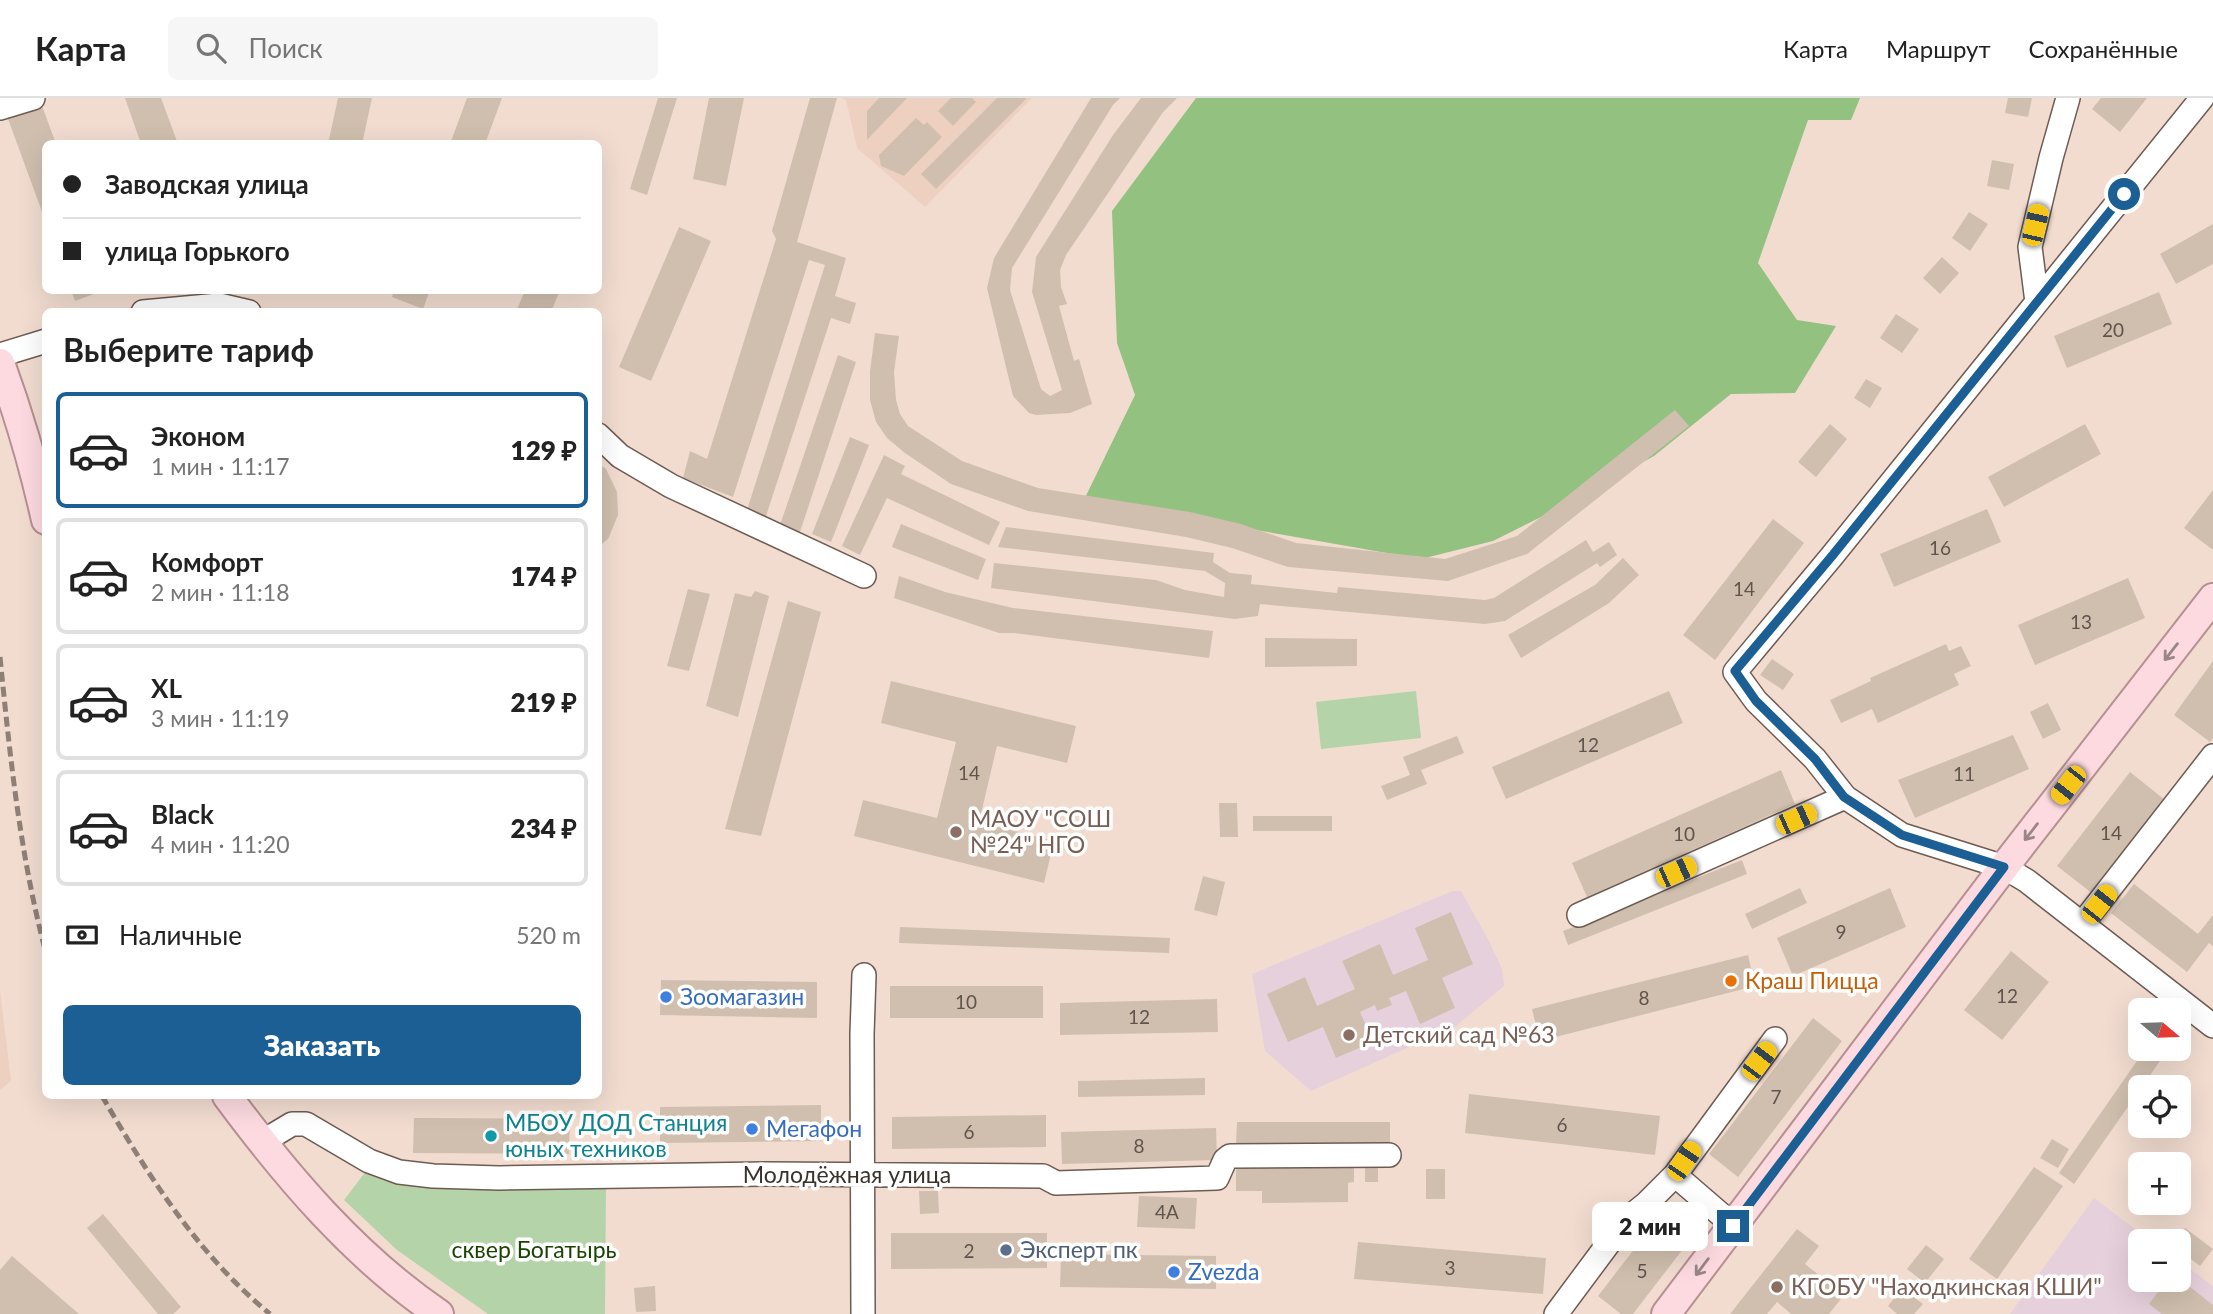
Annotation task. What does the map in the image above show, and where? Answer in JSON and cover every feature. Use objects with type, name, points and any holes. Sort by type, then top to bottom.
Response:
[{"type":"main road","points":[[0,363],[35,469],[42,501]]},
{"type":"main road","points":[[1667,1314],[2004,867],[2213,598]]},
{"type":"main road","points":[[230,1099],[295,1182],[334,1224],[380,1267],[439,1314]]},
{"type":"street","points":[[0,108],[33,98]]},
{"type":"street","points":[[2037,302],[2030,247],[2068,98]]},
{"type":"street","points":[[2202,98],[1832,556],[1735,671],[1756,701],[1815,759],[1844,797],[1902,835],[2004,867],[2027,881],[2211,1021]]},
{"type":"street","points":[[182,308],[219,305],[232,308]]},
{"type":"street","points":[[0,355],[42,342]]},
{"type":"street","points":[[602,439],[620,456],[671,485],[864,576]]},
{"type":"street","points":[[2082,925],[2213,757]]},
{"type":"street","points":[[1579,915],[1844,797]]},
{"type":"street","points":[[863,1314],[864,975]]},
{"type":"street","points":[[1556,1314],[1626,1220],[1675,1175],[1775,1039]]},
{"type":"street","name":"Молодёжная улица","points":[[262,1142],[292,1124],[306,1124],[369,1161],[399,1172],[499,1178],[864,1174],[1043,1176],[1056,1183],[1217,1178],[1222,1173],[1225,1160],[1230,1156],[1389,1155]]},
{"type":"street","points":[[1675,1175],[1733,1226]]},
{"type":"shaded area","points":[[842,98],[1032,98],[925,207],[857,148],[846,100]]},
{"type":"shaded area","points":[[1453,891],[1461,891],[1489,941],[1502,969],[1504,986],[1456,1026],[1311,1091],[1265,1051],[1252,974]]},
{"type":"shaded area","points":[[0,990],[11,1081],[0,1090]]},
{"type":"shaded area","points":[[2094,1198],[2135,1229],[2128,1229],[2128,1292],[2191,1292],[2191,1270],[2213,1286],[2213,1314],[2010,1314]]},
{"type":"green space","points":[[1196,98],[1860,98],[1851,120],[1808,120],[1758,263],[1797,320],[1836,326],[1795,393],[1731,394],[1654,456],[1551,512],[1493,541],[1421,559],[1210,522],[1082,504],[1135,395],[1117,343],[1112,211]]},
{"type":"green space","points":[[1416,691],[1421,738],[1321,749],[1316,702]]},
{"type":"green space","name":"сквер Богатырь","points":[[370,1166],[387,1177],[430,1188],[606,1184],[605,1314],[488,1314],[397,1250],[344,1200]]},
{"type":"building","points":[[125,98],[161,98],[177,140],[140,140]]},
{"type":"building","points":[[338,98],[372,98],[363,140],[329,140]]},
{"type":"building","points":[[467,98],[502,98],[486,140],[451,140]]},
{"type":"building","points":[[658,98],[677,98],[647,195],[630,189]]},
{"type":"building","points":[[709,98],[744,98],[726,186],[693,179]]},
{"type":"building","points":[[810,98],[837,98],[797,242],[846,258],[835,296],[856,303],[850,324],[831,318],[766,516],[747,510],[825,265],[809,260],[733,497],[683,478],[690,451],[707,459],[776,239],[772,231]]},
{"type":"building","points":[[879,98],[907,98],[867,140],[867,111]]},
{"type":"building","points":[[951,98],[972,98],[976,102],[953,126],[938,111]]},
{"type":"building","points":[[997,98],[1027,98],[936,189],[921,174]]},
{"type":"building","points":[[1091,98],[1120,98],[1113,105],[1012,268],[1010,290],[1041,389],[1050,396],[1062,390],[1032,292],[1036,257],[1113,135],[1141,98],[1177,98],[1163,112],[1066,255],[1060,270],[1061,287],[1067,304],[1059,306],[1074,361],[1079,359],[1092,404],[1070,413],[1036,415],[1029,413],[1013,396],[987,288],[994,258]]},
{"type":"building","points":[[2008,98],[2032,98],[2028,117],[2005,113]]},
{"type":"building","points":[[2101,98],[2147,98],[2120,132],[2092,109]]},
{"type":"building","points":[[41,103],[55,140],[42,140],[42,212],[7,116]]},
{"type":"building","points":[[916,118],[924,125],[927,122],[942,137],[904,176],[881,166],[879,155]]},
{"type":"building","points":[[1992,160],[2014,164],[2009,190],[1987,186]]},
{"type":"building","points":[[1969,212],[1988,224],[1970,251],[1952,238]]},
{"type":"building","points":[[2213,224],[2213,264],[2176,284],[2160,254]]},
{"type":"building","points":[[679,227],[711,241],[651,381],[619,367]]},
{"type":"building","points":[[1942,257],[1959,273],[1940,294],[1923,278]]},
{"type":"building","points":[[2159,292],[2172,324],[2067,368],[2054,336]]},
{"type":"building","points":[[72,294],[94,294],[75,301]]},
{"type":"building","points":[[393,294],[429,294],[423,308],[392,297]]},
{"type":"building","points":[[523,294],[558,294],[553,308],[518,308]]},
{"type":"building","points":[[1896,314],[1919,329],[1902,353],[1880,338]]},
{"type":"building","points":[[875,333],[899,336],[894,372],[896,400],[900,414],[908,426],[962,461],[1038,488],[1190,512],[1241,524],[1296,543],[1445,559],[1517,536],[1675,410],[1689,426],[1527,554],[1448,581],[1288,567],[1232,548],[1186,537],[1028,511],[951,484],[905,453],[887,438],[876,422],[870,400],[870,371]]},
{"type":"building","points":[[838,355],[856,362],[799,535],[779,528]]},
{"type":"building","points":[[1866,379],[1882,388],[1870,408],[1854,398]]},
{"type":"building","points":[[1830,424],[1847,439],[1816,477],[1798,462]]},
{"type":"building","points":[[2085,424],[2101,454],[2004,507],[1988,477]]},
{"type":"building","points":[[850,437],[869,445],[831,542],[812,534]]},
{"type":"building","points":[[884,455],[905,466],[901,474],[1000,522],[989,545],[887,498],[860,555],[842,546]]},
{"type":"building","points":[[602,466],[617,492],[618,515],[608,539],[602,544]]},
{"type":"building","points":[[2213,490],[2213,550],[2184,528]]},
{"type":"building","points":[[1987,509],[2001,542],[1894,587],[1880,554]]},
{"type":"building","points":[[1773,519],[1804,543],[1715,660],[1683,635]]},
{"type":"building","points":[[901,524],[986,559],[978,580],[892,547]]},
{"type":"building","points":[[1006,527],[1214,553],[1213,562],[1230,573],[1252,575],[1251,584],[1337,593],[1338,587],[1485,600],[1494,598],[1586,540],[1593,552],[1609,542],[1617,555],[1600,567],[1597,563],[1505,621],[1485,624],[1260,604],[1258,616],[1235,619],[991,588],[994,563],[1156,580],[1185,590],[1224,597],[1225,583],[1205,571],[998,547]]},
{"type":"building","points":[[1623,558],[1639,575],[1609,603],[1521,658],[1508,635],[1595,585]]},
{"type":"building","points":[[899,576],[945,592],[1013,608],[1213,631],[1209,658],[999,633],[894,598]]},
{"type":"building","points":[[2128,578],[2145,618],[2035,665],[2018,625]]},
{"type":"building","points":[[688,589],[710,594],[689,671],[667,666]]},
{"type":"building","points":[[755,591],[769,596],[738,717],[706,706],[735,593],[751,597]]},
{"type":"building","points":[[788,601],[821,612],[761,836],[725,829]]},
{"type":"building","points":[[1265,638],[1357,639],[1357,666],[1265,667]]},
{"type":"building","points":[[1946,644],[1949,651],[1961,646],[1971,666],[1954,674],[1959,685],[1878,723],[1872,709],[1841,723],[1830,700],[1871,681],[1870,678]]},
{"type":"building","points":[[1772,659],[1794,674],[1783,690],[1760,675]]},
{"type":"building","points":[[2213,661],[2213,738],[2210,742],[2174,715]]},
{"type":"building","points":[[891,681],[1076,726],[1067,763],[997,746],[979,822],[1054,841],[1044,883],[854,836],[863,800],[937,818],[956,742],[881,723]]},
{"type":"building","points":[[1669,691],[1683,723],[1506,799],[1492,767]]},
{"type":"building","points":[[2048,703],[2061,730],[2043,739],[2030,712]]},
{"type":"building","points":[[2013,735],[2029,769],[1915,818],[1898,780]]},
{"type":"building","points":[[1457,736],[1464,753],[1421,770],[1427,784],[1387,800],[1381,786],[1410,775],[1403,757]]},
{"type":"building","points":[[1781,770],[1795,804],[1587,897],[1572,863]]},
{"type":"building","points":[[2130,772],[2165,800],[2093,894],[2057,866]]},
{"type":"building","points":[[1219,803],[1237,803],[1238,837],[1220,837]]},
{"type":"building","points":[[1253,816],[1332,816],[1332,831],[1253,831]]},
{"type":"building","points":[[1742,860],[1747,874],[1568,945],[1563,931]]},
{"type":"building","points":[[1203,876],[1225,882],[1217,916],[1194,910]]},
{"type":"building","points":[[2134,884],[2198,934],[2213,915],[2213,946],[2209,943],[2187,972],[2111,913]]},
{"type":"building","points":[[1800,888],[1807,903],[1752,929],[1745,914]]},
{"type":"building","points":[[1890,888],[1906,927],[1793,976],[1777,938]]},
{"type":"building","points":[[1451,912],[1473,964],[1442,978],[1455,1008],[1420,1024],[1406,991],[1389,998],[1392,1005],[1377,1011],[1375,1005],[1360,1012],[1373,1042],[1336,1058],[1323,1027],[1288,1042],[1267,994],[1305,977],[1317,1006],[1355,989],[1342,961],[1380,944],[1393,975],[1428,960],[1415,928]]},
{"type":"building","points":[[900,927],[1170,938],[1169,953],[899,943]]},
{"type":"building","points":[[2011,951],[2049,982],[2002,1040],[1964,1010]]},
{"type":"building","points":[[1748,955],[1755,986],[1540,1041],[1532,1009]]},
{"type":"building","points":[[661,980],[817,982],[817,1018],[660,1015]]},
{"type":"building","points":[[890,986],[1043,986],[1043,1018],[890,1018]]},
{"type":"building","points":[[1217,999],[1218,1032],[1060,1035],[1060,1003]]},
{"type":"building","points":[[1813,1018],[1842,1041],[1738,1177],[1709,1154]]},
{"type":"building","points":[[2137,1061],[2160,1061],[2150,1075],[2128,1075],[2128,1107],[2074,1184],[2059,1173]]},
{"type":"building","points":[[1205,1078],[1205,1095],[1078,1097],[1078,1081]]},
{"type":"building","points":[[1469,1094],[1660,1116],[1655,1155],[1465,1133]]},
{"type":"building","points":[[821,1105],[821,1141],[660,1143],[660,1107]]},
{"type":"building","points":[[1046,1115],[1046,1147],[892,1149],[892,1117]]},
{"type":"building","name":"МБОУ ДОД Станция юных техников","points":[[414,1118],[570,1119],[569,1154],[413,1153]]},
{"type":"building","points":[[1237,1122],[1390,1122],[1390,1145],[1236,1143]]},
{"type":"building","points":[[1216,1128],[1217,1160],[1062,1164],[1061,1132]]},
{"type":"building","points":[[2052,1139],[2069,1149],[2058,1168],[2040,1158]]},
{"type":"building","points":[[1236,1162],[1354,1162],[1354,1182],[1348,1183],[1348,1202],[1262,1203],[1262,1191],[1236,1191]]},
{"type":"building","points":[[1365,1162],[1378,1162],[1378,1182],[1365,1182]]},
{"type":"building","points":[[2034,1167],[2063,1186],[1997,1279],[1969,1259]]},
{"type":"building","points":[[1426,1169],[1445,1169],[1445,1199],[1426,1199]]},
{"type":"building","points":[[919,1191],[938,1191],[939,1213],[920,1214]]},
{"type":"building","points":[[1139,1196],[1197,1198],[1195,1229],[1137,1227]]},
{"type":"building","points":[[103,1214],[181,1307],[173,1314],[158,1314],[87,1228]]},
{"type":"building","points":[[1656,1221],[1686,1245],[1633,1314],[1621,1314],[1598,1296]]},
{"type":"building","points":[[1797,1229],[1819,1246],[1805,1264],[1844,1295],[1829,1314],[1791,1314],[1777,1302],[1767,1314],[1730,1314]]},
{"type":"building","points":[[2191,1232],[2213,1249],[2200,1266],[2191,1259]]},
{"type":"building","points":[[891,1233],[1047,1233],[1047,1268],[891,1269]]},
{"type":"building","points":[[1358,1242],[1546,1258],[1543,1294],[1354,1279]]},
{"type":"building","points":[[1926,1245],[1944,1259],[1925,1283],[1907,1269]]},
{"type":"building","points":[[1061,1254],[1216,1256],[1216,1289],[1060,1287]]},
{"type":"building","points":[[12,1256],[79,1314],[0,1314],[0,1270]]},
{"type":"building","points":[[655,1286],[656,1311],[636,1312],[634,1288]]},
{"type":"building","points":[[1902,1288],[1923,1304],[1914,1314],[1897,1314],[1888,1306]]},
{"type":"building","points":[[2191,1288],[2213,1305],[2213,1314],[2162,1314],[2149,1304],[2158,1292],[2191,1292]]},
{"type":"railway","points":[[0,657],[23,843],[42,937]]},
{"type":"railway","points":[[104,1099],[156,1184],[197,1240],[244,1291],[270,1314]]},
{"type":"place","name":"МАОУ \"СОШ №24\" НГО","points":[[956,832]]},
{"type":"place","name":"Краш Пицца","points":[[1731,981]]},
{"type":"place","name":"Зоомагазин","points":[[666,997]]},
{"type":"place","name":"Детский сад №63","points":[[1349,1035]]},
{"type":"place","name":"Мегафон","points":[[752,1129]]},
{"type":"place","name":"МБОУ ДОД Станция юных техников","points":[[491,1136]]},
{"type":"place","name":"Эксперт пк","points":[[1006,1250]]},
{"type":"place","name":"Zvezda","points":[[1174,1272]]},
{"type":"place","name":"КГОБУ \"Находкинская КШИ\"","points":[[1777,1287]]},
{"type":"route","points":[[1733,1226],[2004,867],[1902,835],[1844,797],[1815,759],[1756,701],[1735,671],[1832,556],[2124,194]]}]
